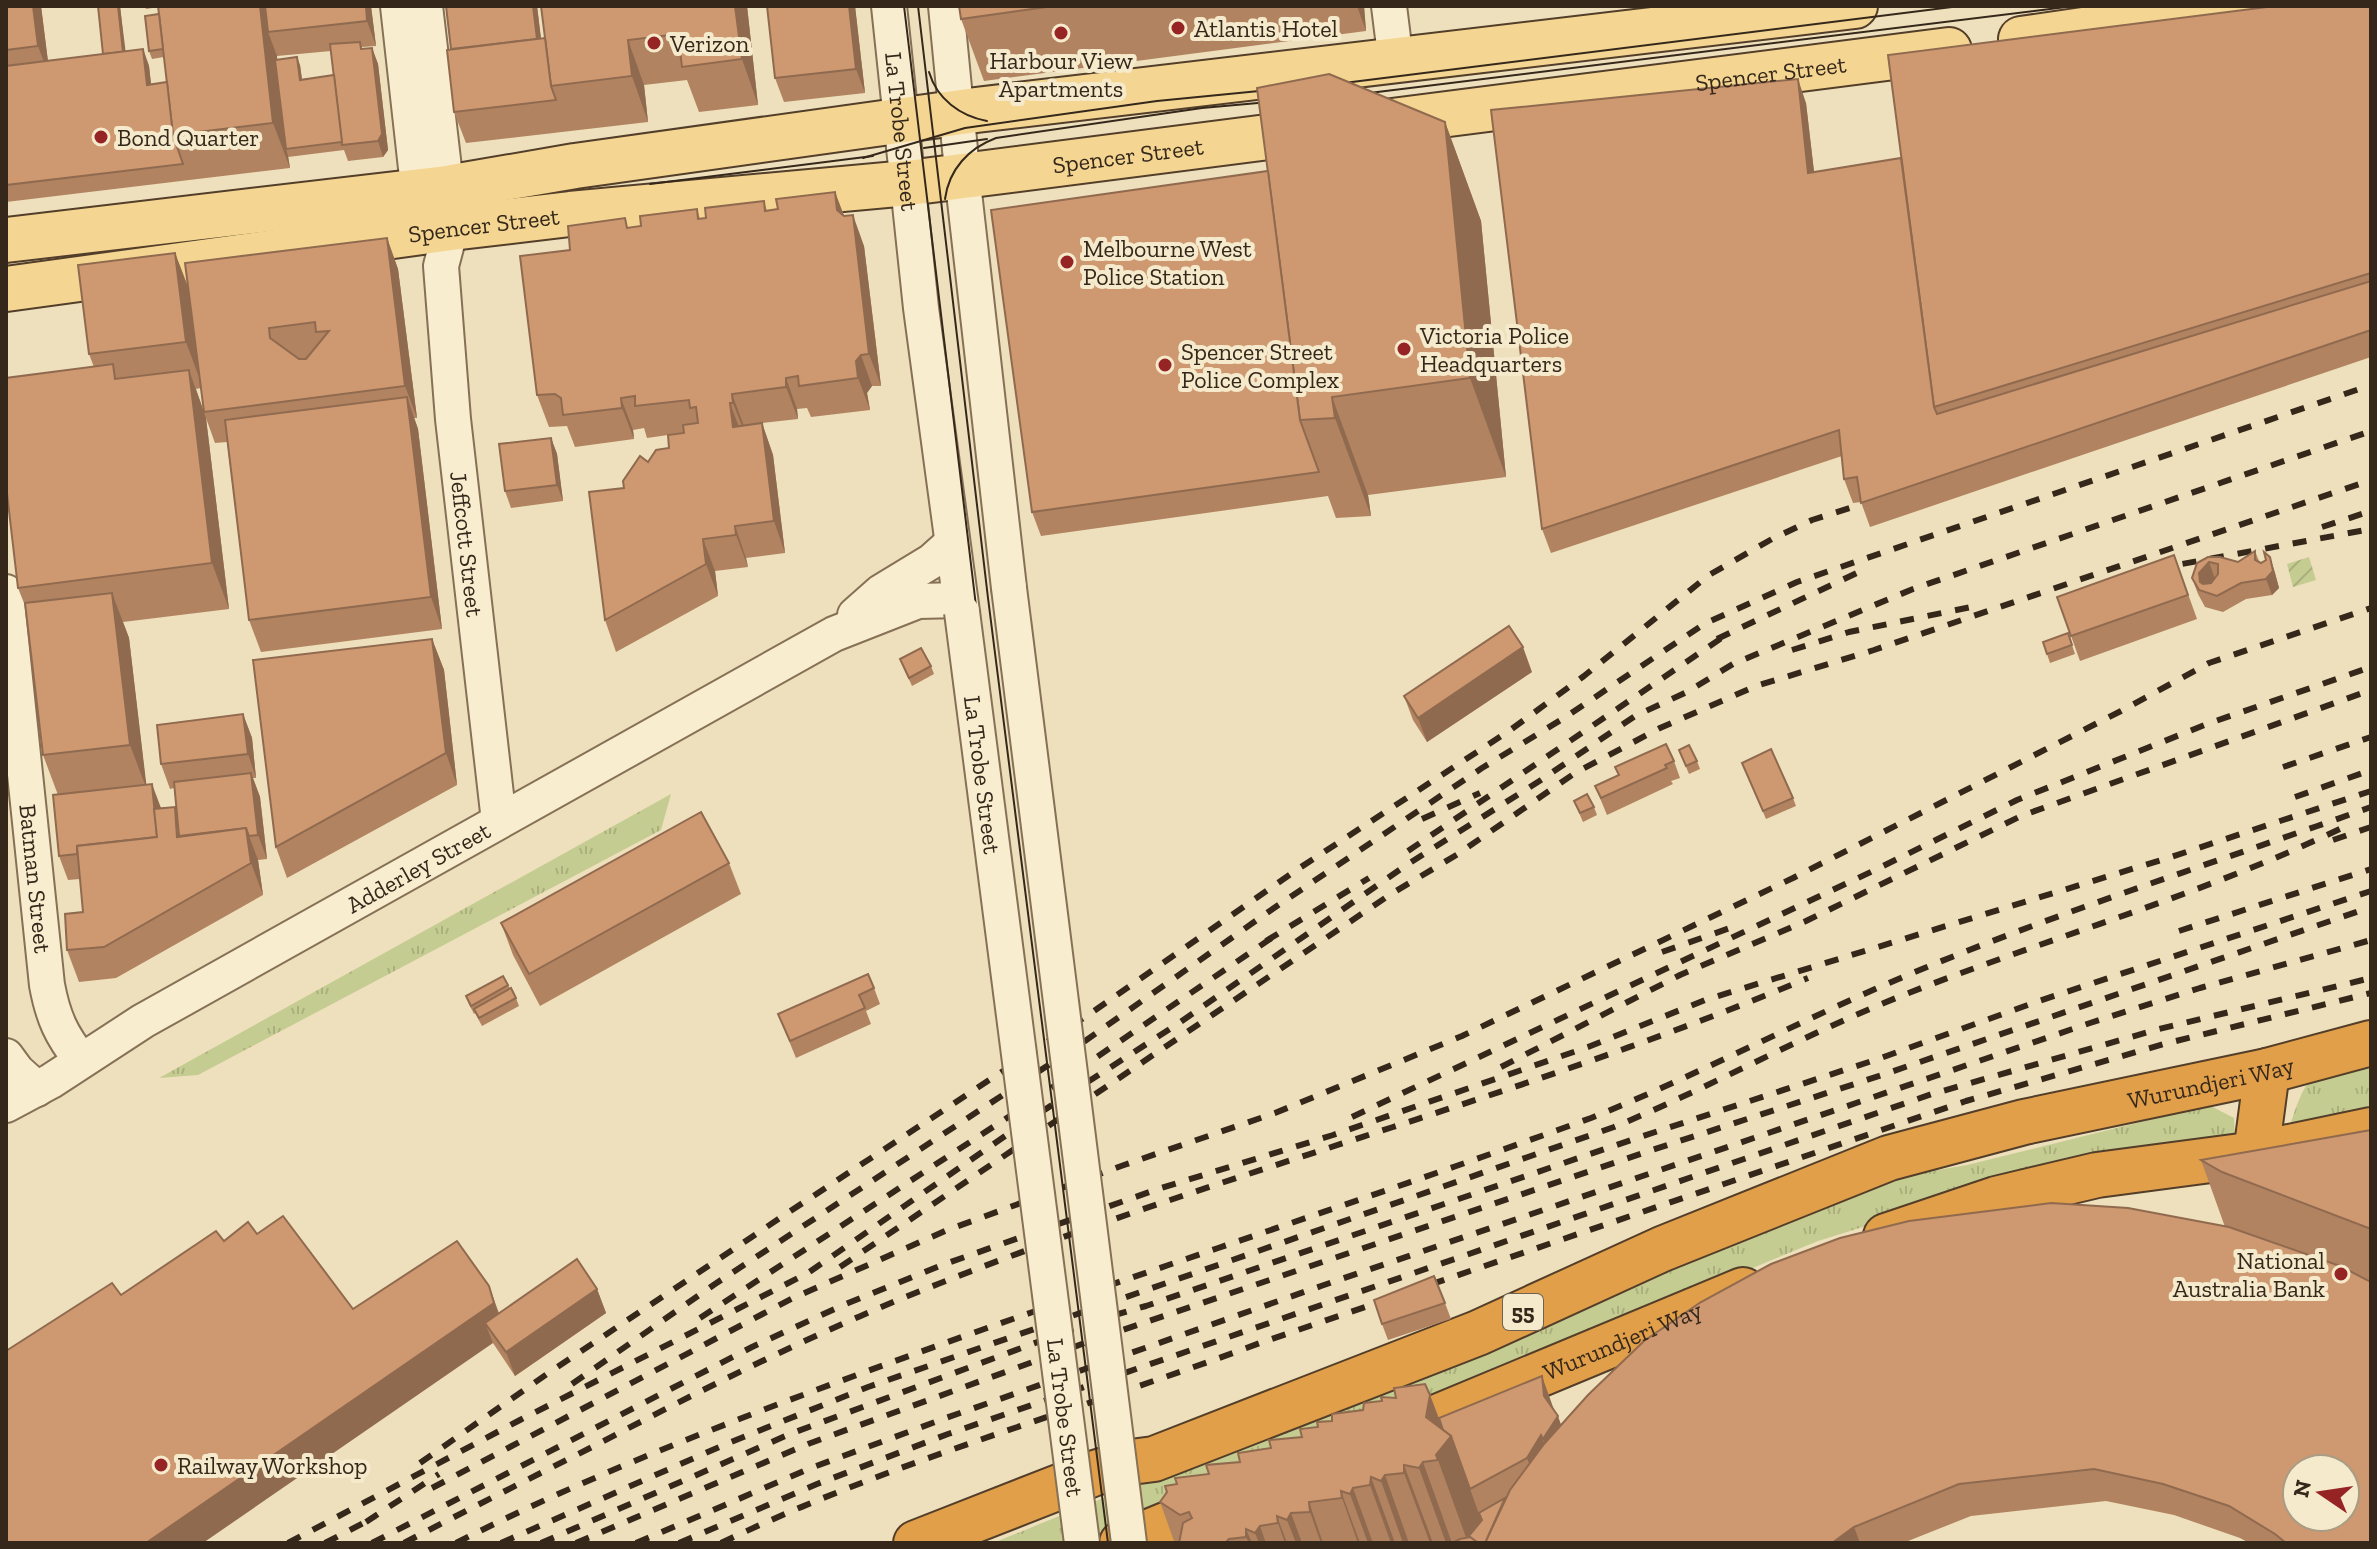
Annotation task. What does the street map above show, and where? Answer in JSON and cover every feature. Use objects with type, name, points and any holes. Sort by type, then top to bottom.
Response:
[{"type":"highway","name":"Wurundjeri Way","points":[[916,1543],[1095,1473],[1154,1459],[1478,1333],[1662,1249],[1889,1158],[2024,1122],[2267,1071],[2371,1043]]},
{"type":"highway","points":[[2256,1154],[2267,1071]]},
{"type":"highway","points":[[1843,1252],[1996,1199],[2097,1175],[2256,1154],[2371,1130]]},
{"type":"highway","name":"Wurundjeri Way","points":[[1349,1452],[1449,1414],[1685,1312],[1785,1274]]},
{"type":"highway","points":[[1122,1543],[1264,1485]]},
{"type":"main road","name":"Spencer Street","points":[[6,240],[75,231],[570,214],[908,183],[1852,64],[2248,6]]},
{"type":"main road","name":"Spencer Street","points":[[6,289],[436,221],[575,166],[957,114],[1842,7]]},
{"type":"main road","points":[[1842,7],[1852,64]]},
{"type":"main road","points":[[1396,62],[1404,120]]},
{"type":"main road","points":[[75,231],[81,279]]},
{"type":"main road","name":"Wurundjeri Way","points":[[959,1543],[1042,1504],[1154,1459]]},
{"type":"street","name":"Jeffcott Street","points":[[398,6],[436,221]]},
{"type":"street","name":"Jeffcott Street","points":[[425,6],[436,221],[462,509],[499,821]]},
{"type":"street","name":"La Trobe Street","points":[[889,6],[921,308],[1082,1543]]},
{"type":"street","name":"La Trobe Street","points":[[946,6],[1009,588],[1129,1543]]},
{"type":"street","points":[[1389,6],[1396,62]]},
{"type":"street","name":"Adderley Street","points":[[834,634],[881,592],[932,561],[951,544]]},
{"type":"street","name":"Batman Street","points":[[6,592],[47,985],[54,1016],[64,1039],[81,1060]]},
{"type":"street","name":"Adderley Street","points":[[6,1105],[37,1089],[143,1021],[834,634],[918,601],[961,606]]},
{"type":"street","points":[[6,1056],[37,1089]]},
{"type":"green space","points":[[2309,557],[2316,580],[2293,587],[2287,564]]},
{"type":"green space","points":[[671,794],[661,830],[198,1075],[159,1078]]},
{"type":"green space","points":[[2371,1067],[2371,1112],[2289,1129],[2307,1084],[2314,1078],[2335,1071]]},
{"type":"green space","points":[[2209,1105],[2234,1118],[2235,1137],[2011,1181],[1818,1241],[1087,1543],[993,1543],[1727,1238],[1897,1177],[1967,1165]]},
{"type":"building","points":[[6,6],[33,6],[38,46],[6,50]]},
{"type":"building","points":[[98,6],[118,6],[123,52],[103,54]]},
{"type":"building","points":[[158,6],[260,6],[273,123],[173,135]]},
{"type":"building","points":[[265,6],[366,6],[367,21],[268,32]]},
{"type":"building","points":[[446,6],[533,6],[537,39],[451,49]]},
{"type":"building","points":[[541,6],[735,6],[742,59],[682,67],[678,34],[628,40],[632,76],[551,86]]},
{"type":"building","points":[[767,6],[849,6],[856,69],[775,78]]},
{"type":"building","points":[[959,6],[1054,6],[961,19]]},
{"type":"building","points":[[2275,6],[2371,6],[2371,273],[1934,407],[1888,55]]},
{"type":"building","points":[[159,14],[163,49],[149,51],[145,16]]},
{"type":"building","points":[[545,38],[551,86],[556,100],[454,112],[447,50]]},
{"type":"building","points":[[360,42],[361,49],[372,48],[382,134],[378,141],[342,145],[330,44]]},
{"type":"building","points":[[143,49],[147,85],[167,82],[173,135],[183,164],[6,185],[6,66]]},
{"type":"building","points":[[297,57],[300,80],[334,75],[342,142],[286,149],[275,60]]},
{"type":"building","points":[[1329,74],[1445,122],[1470,378],[1332,397],[1335,418],[1300,420],[1257,88]]},
{"type":"building","points":[[1798,79],[1808,173],[1901,158],[1937,414],[2371,281],[2371,330],[1861,503],[1857,477],[1844,479],[1839,430],[1542,529],[1491,110]]},
{"type":"building","name":"Spencer Street Police Complex","points":[[1268,171],[1300,420],[1319,472],[1032,512],[991,210]]},
{"type":"building","points":[[835,192],[837,210],[844,216],[853,215],[869,354],[861,355],[856,361],[858,378],[799,386],[798,376],[786,378],[786,387],[732,394],[733,427],[762,423],[774,521],[735,526],[736,535],[703,539],[706,564],[605,620],[589,492],[624,488],[623,481],[640,456],[648,462],[656,450],[669,448],[668,435],[684,433],[683,425],[698,423],[696,407],[690,408],[689,400],[635,406],[635,396],[621,398],[622,408],[563,415],[561,398],[555,394],[537,395],[520,256],[570,250],[568,226],[625,218],[627,228],[641,226],[640,216],[697,209],[698,219],[706,218],[705,208],[764,201],[765,211],[778,209],[776,199]]},
{"type":"building","points":[[387,238],[405,386],[204,412],[185,263]],"holes":[[[315,322],[316,332],[329,331],[306,359],[299,359],[270,338],[269,328]]]},
{"type":"building","points":[[175,253],[186,342],[89,354],[78,265]]},
{"type":"building","points":[[113,364],[115,379],[189,370],[212,563],[18,588],[6,485],[6,378]]},
{"type":"building","points":[[407,397],[431,597],[249,620],[225,420]]},
{"type":"building","points":[[551,438],[557,485],[505,491],[499,444]]},
{"type":"building","points":[[2255,551],[2255,560],[2261,563],[2266,560],[2264,552],[2270,557],[2273,571],[2266,579],[2241,583],[2217,596],[2199,590],[2192,578],[2197,563],[2208,557],[2238,562]],"holes":[[[2209,562],[2218,564],[2218,574],[2211,583],[2200,582],[2199,573]]]},
{"type":"building","points":[[2174,555],[2188,595],[2071,636],[2057,597]]},
{"type":"building","points":[[112,593],[130,745],[43,755],[25,603]]},
{"type":"building","points":[[1509,626],[1523,647],[1418,718],[1404,696]]},
{"type":"building","points":[[2068,633],[2072,645],[2047,654],[2043,642]]},
{"type":"building","points":[[432,639],[446,753],[276,847],[253,660]]},
{"type":"building","points":[[921,648],[931,666],[909,678],[900,659]]},
{"type":"building","points":[[243,714],[248,754],[161,764],[157,725]]},
{"type":"building","points":[[1666,744],[1674,761],[1665,765],[1667,768],[1601,798],[1595,786],[1619,775],[1615,767]]},
{"type":"building","points":[[1689,745],[1697,761],[1686,766],[1679,750]]},
{"type":"building","points":[[1771,749],[1793,798],[1763,811],[1742,763]]},
{"type":"building","points":[[251,773],[258,835],[249,836],[246,828],[179,836],[174,782]]},
{"type":"building","points":[[152,784],[157,837],[77,846],[77,854],[59,856],[53,795]]},
{"type":"building","points":[[1587,794],[1594,807],[1580,813],[1574,801]]},
{"type":"building","points":[[175,807],[177,837],[246,828],[251,863],[104,947],[67,950],[65,914],[83,912],[77,846],[157,837],[154,809]]},
{"type":"building","points":[[701,812],[729,863],[529,974],[501,923]]},
{"type":"building","points":[[868,974],[874,988],[859,995],[865,1008],[790,1041],[778,1014]]},
{"type":"building","points":[[503,976],[508,985],[471,1006],[466,996]]},
{"type":"building","points":[[511,988],[516,998],[479,1018],[474,1009]]},
{"type":"building","points":[[2371,1130],[2371,1229],[2222,1172],[2201,1160]]},
{"type":"building","points":[[2051,1203],[2128,1208],[2229,1227],[2340,1266],[2371,1282],[2371,1543],[2286,1543],[2229,1506],[2163,1484],[2094,1469],[1959,1484],[1854,1527],[1832,1543],[1485,1543],[1510,1490],[1544,1444],[1588,1395],[1644,1341],[1701,1302],[1771,1264],[1840,1238],[1909,1221]]},
{"type":"building","name":"Railway Workshop","points":[[283,1216],[353,1309],[457,1241],[489,1286],[494,1303],[146,1543],[6,1543],[6,1351],[112,1283],[121,1295],[216,1231],[224,1241],[248,1222],[257,1234]]},
{"type":"building","points":[[577,1259],[597,1289],[506,1352],[485,1323]]},
{"type":"building","points":[[1434,1276],[1445,1303],[1382,1324],[1374,1300]]},
{"type":"building","points":[[1542,1376],[1544,1396],[1558,1416],[1527,1458],[1470,1489],[1451,1436],[1443,1430],[1439,1418]]},
{"type":"building","points":[[1425,1384],[1430,1395],[1426,1417],[1451,1436],[1436,1455],[1438,1460],[1423,1462],[1419,1468],[1404,1465],[1404,1473],[1385,1475],[1381,1481],[1371,1477],[1370,1485],[1353,1488],[1350,1494],[1341,1491],[1342,1498],[1309,1502],[1310,1512],[1291,1513],[1287,1520],[1277,1516],[1278,1523],[1260,1526],[1255,1533],[1246,1529],[1246,1537],[1229,1539],[1225,1543],[1179,1543],[1183,1523],[1192,1518],[1189,1512],[1180,1515],[1160,1502],[1167,1492],[1165,1486],[1177,1484],[1175,1478],[1209,1474],[1206,1465],[1240,1462],[1238,1453],[1271,1448],[1269,1440],[1302,1437],[1300,1429],[1318,1427],[1317,1422],[1332,1421],[1332,1414],[1363,1410],[1364,1403],[1382,1401],[1381,1397],[1396,1398],[1394,1388]]},
{"type":"building","points":[[1505,1498],[1485,1543],[1477,1543],[1468,1537],[1482,1520],[1479,1513]]},
{"type":"building","points":[[1470,1537],[1477,1542],[1452,1543],[1460,1539]]},
{"type":"tram line","points":[[904,6],[1094,1543]]},
{"type":"tram line","points":[[918,6],[988,598],[1108,1543]]},
{"type":"tram line","points":[[1328,85],[1960,6]]},
{"type":"tram line","points":[[1353,95],[2074,6]]},
{"type":"tram line","points":[[929,72],[938,90],[951,105],[987,121]]},
{"type":"tram line","points":[[863,158],[965,128],[1157,101],[1280,89]]},
{"type":"tram line","points":[[945,199],[951,178],[962,161],[996,138],[1202,108],[1281,101]]},
{"type":"tram line","points":[[924,148],[987,139]]},
{"type":"tram line","points":[[650,184],[873,156]]},
{"type":"railway","points":[[572,1384],[715,1284],[1085,1041],[1274,908],[1482,768],[1564,718],[1704,624],[1797,582],[2371,385]]},
{"type":"railway","points":[[288,1543],[808,1273],[1408,864],[1635,716],[1687,692],[1733,664],[1913,589],[2371,431]]},
{"type":"railway","points":[[840,1267],[1575,773],[1660,728],[1756,686],[1874,650],[2371,480]]},
{"type":"railway","points":[[420,1463],[547,1374],[1091,1013],[1298,869],[1509,731],[1584,676],[1709,575],[1812,520],[1866,503]]},
{"type":"railway","points":[[2322,527],[2371,511]]},
{"type":"railway","points":[[2155,569],[2371,529]]},
{"type":"railway","points":[[1717,639],[1861,571]]},
{"type":"railway","points":[[1792,650],[1849,632],[1971,607]]},
{"type":"railway","points":[[432,1488],[793,1298],[945,1231],[1275,1113],[1462,1036],[1793,878],[2209,663],[2371,608]]},
{"type":"railway","points":[[1408,851],[1726,635]]},
{"type":"railway","points":[[1352,1117],[2017,800],[2207,724],[2371,667]]},
{"type":"railway","points":[[1501,1067],[1680,975],[1806,921],[2021,816],[2371,690]]},
{"type":"railway","points":[[2283,767],[2371,737]]},
{"type":"railway","points":[[2295,797],[2371,770]]},
{"type":"railway","points":[[372,1543],[752,1347],[942,1265],[1158,1189],[1333,1135],[1588,1047],[1705,1000],[2171,857],[2371,791]]},
{"type":"railway","points":[[1422,819],[1480,793]]},
{"type":"railway","points":[[456,1543],[563,1492],[728,1423],[982,1330],[1591,1118],[1885,985],[1982,945],[2371,807]]},
{"type":"railway","points":[[2333,840],[2371,827]]},
{"type":"railway","points":[[501,1543],[726,1444],[868,1387],[1614,1127],[1901,996],[2179,896],[2342,828]]},
{"type":"railway","points":[[2179,931],[2371,869]]},
{"type":"railway","points":[[1266,941],[1369,878]]},
{"type":"railway","points":[[541,1543],[790,1434],[1094,1321],[2371,891]]},
{"type":"railway","points":[[576,1543],[808,1444],[1093,1340],[2371,907]]},
{"type":"railway","points":[[1662,952],[1730,928]]},
{"type":"railway","points":[[700,1318],[1016,1112],[1276,935]]},
{"type":"railway","points":[[636,1543],[811,1468],[1321,1286],[2090,1023],[2200,988],[2371,940]]},
{"type":"railway","points":[[404,1543],[764,1360],[938,1284],[1155,1205],[1592,1060],[1808,978]]},
{"type":"railway","points":[[679,1543],[817,1484],[948,1434],[1932,1094],[2159,1029],[2371,978]]},
{"type":"railway","points":[[721,1543],[786,1513],[920,1461],[1966,1101],[2164,1044],[2371,993]]},
{"type":"railway","points":[[366,1522],[439,1474]]},
{"type":"railway","points":[[325,1543],[375,1517]]},
{"type":"place","name":"Atlantis Hotel","points":[[1178,28]]},
{"type":"place","name":"Harbour View Apartments","points":[[1061,33]]},
{"type":"place","name":"Verizon","points":[[654,43]]},
{"type":"place","name":"Bond Quarter","points":[[101,137]]},
{"type":"place","name":"Melbourne West Police Station","points":[[1067,262]]},
{"type":"place","name":"Victoria Police Headquarters","points":[[1404,349]]},
{"type":"place","name":"Spencer Street Police Complex","points":[[1165,365]]},
{"type":"place","name":"National Australia Bank","points":[[2341,1274]]},
{"type":"place","name":"Railway Workshop","points":[[161,1465]]}]
